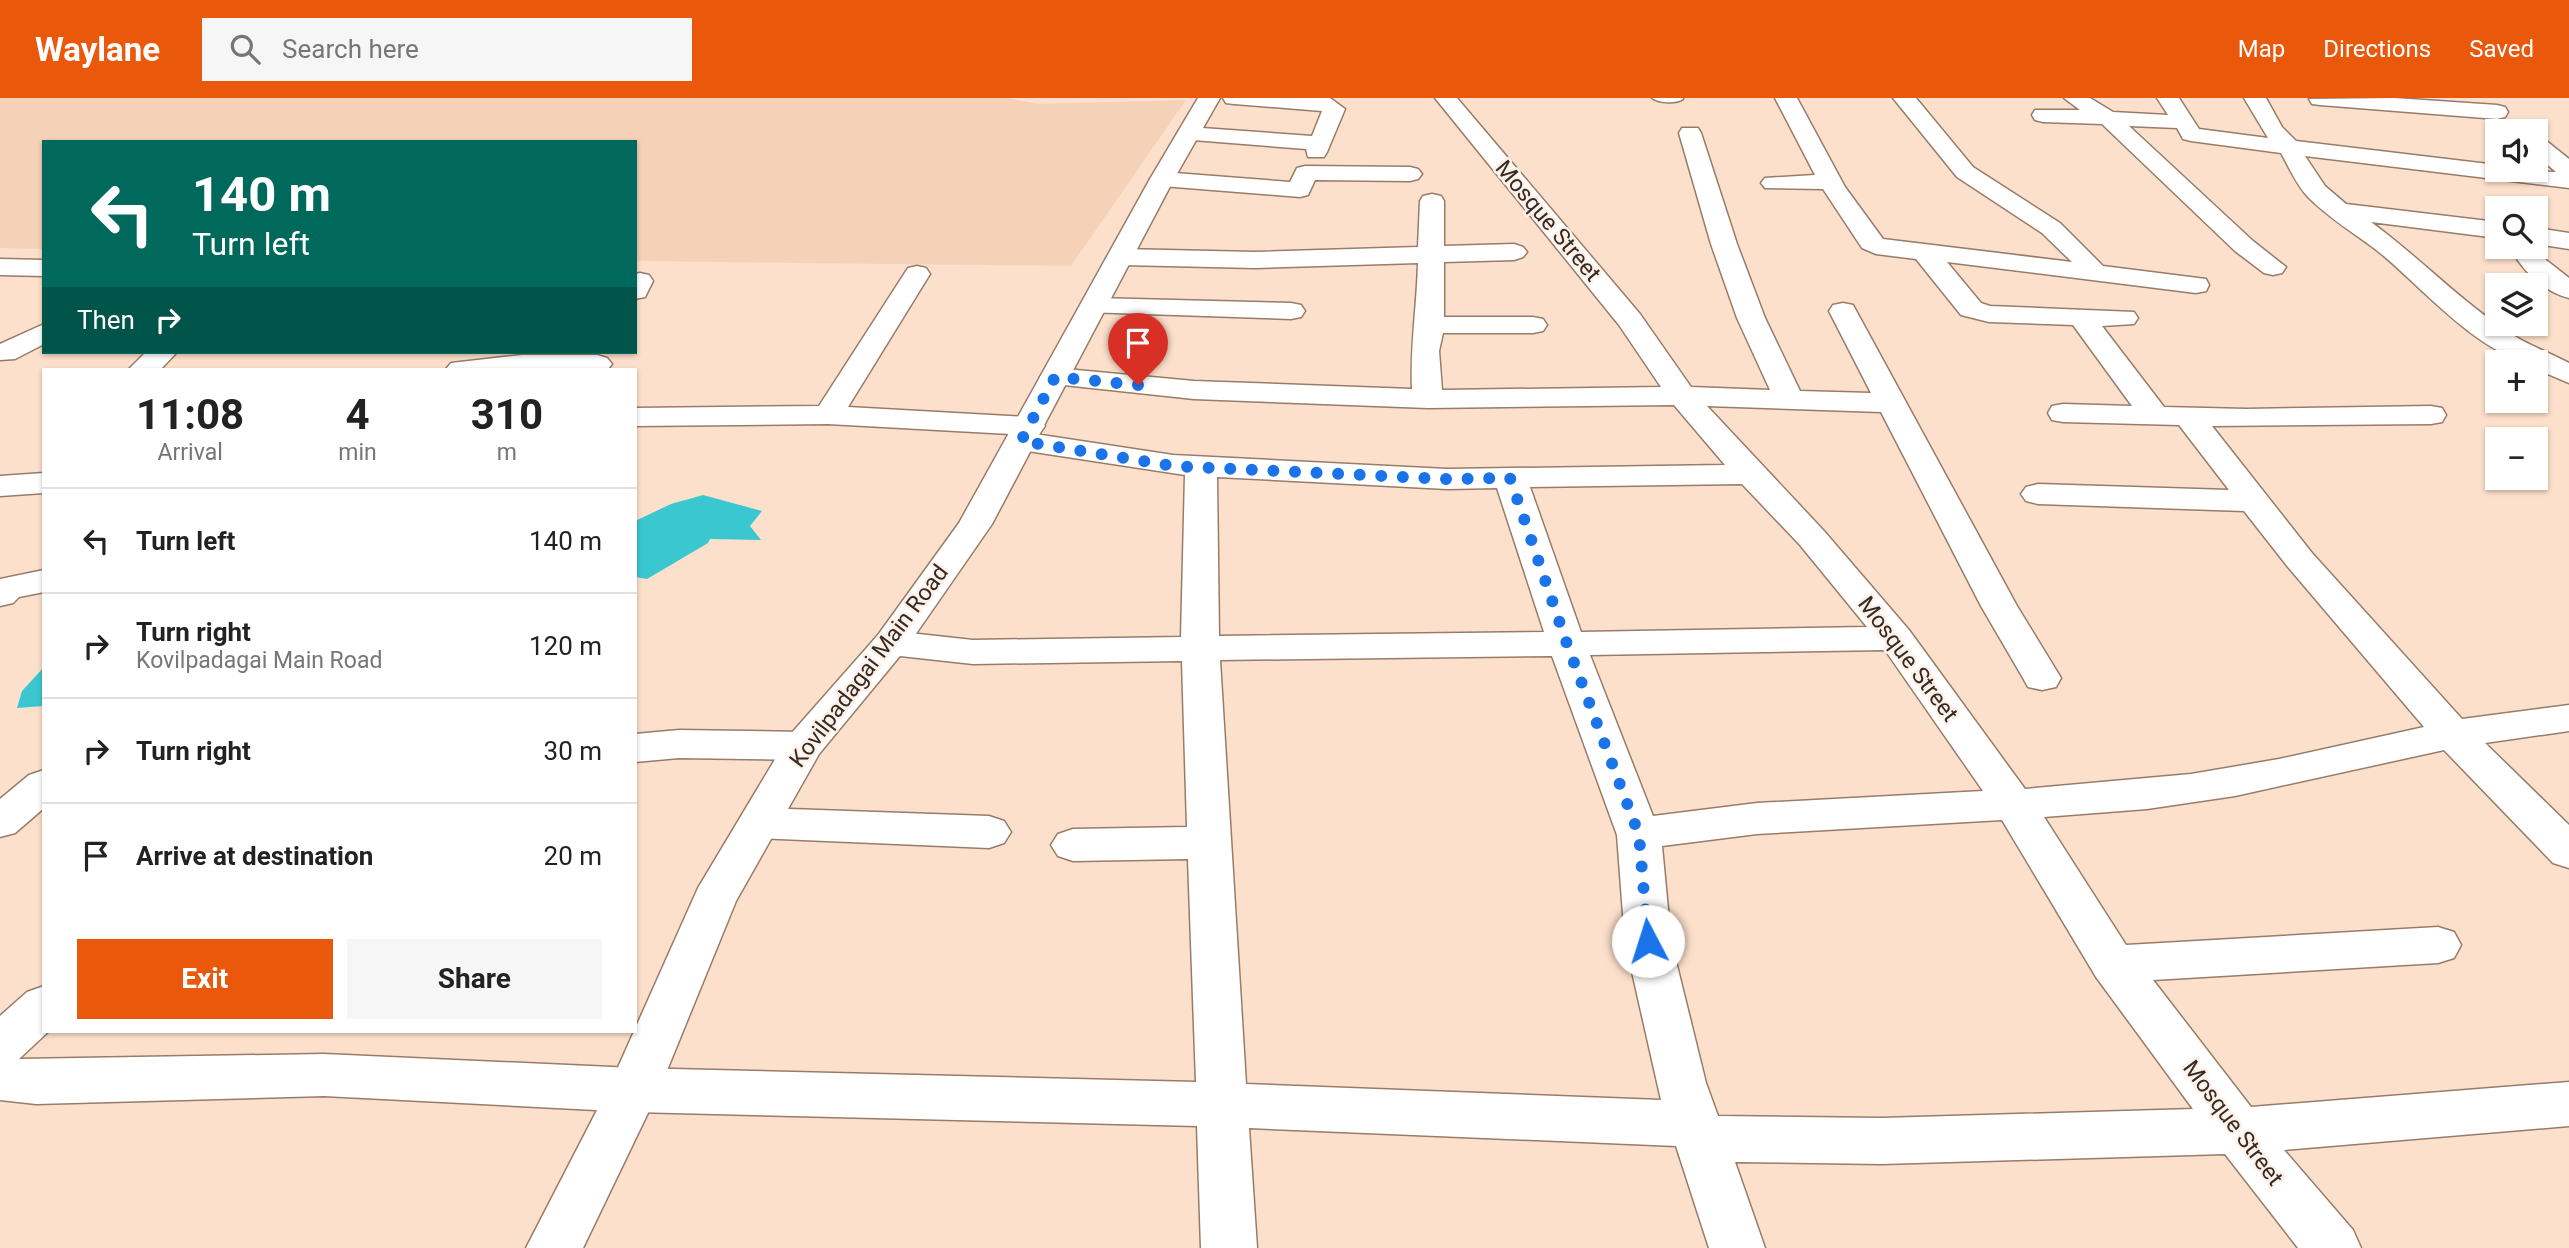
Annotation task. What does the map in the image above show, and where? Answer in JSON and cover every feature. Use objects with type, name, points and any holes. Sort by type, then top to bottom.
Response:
[{"type":"street","name":"Kovilpadagai Main Road","points":[[554,1248],[634,1090],[714,900],[803,746],[891,643],[975,524],[1162,179],[1209,98]]},
{"type":"street","points":[[1188,134],[1318,148],[1334,109],[1324,103],[1234,98]]},
{"type":"street","name":"Mosque Street","points":[[1446,98],[1630,320],[1682,396],[1812,538],[1896,638],[2013,803],[2113,964],[2239,1131],[2333,1248]]},
{"type":"street","points":[[1786,98],[1830,182],[1871,243],[1885,248],[2196,285]]},
{"type":"street","points":[[1904,98],[1920,114],[1963,170],[2050,228],[2076,250],[2096,274]]},
{"type":"street","points":[[2075,98],[2108,118],[2244,246],[2273,267]]},
{"type":"street","points":[[2168,98],[2191,134],[2198,136],[2569,181]]},
{"type":"street","points":[[2255,98],[2273,130],[2287,145],[2316,191],[2337,210],[2395,252],[2442,296],[2502,341],[2569,374]]},
{"type":"street","points":[[2320,99],[2497,111]]},
{"type":"street","points":[[2043,115],[2184,122]]},
{"type":"street","points":[[1690,133],[1728,257],[1751,318],[1789,399]]},
{"type":"street","points":[[2548,154],[2569,171]]},
{"type":"street","points":[[1162,179],[1300,190],[1306,173],[1410,173]]},
{"type":"street","points":[[1773,183],[1830,182]]},
{"type":"street","points":[[1429,400],[1425,351],[1430,325],[1432,201]]},
{"type":"street","points":[[2337,210],[2485,228]]},
{"type":"street","points":[[2548,238],[2569,241]]},
{"type":"street","points":[[1122,257],[1255,260],[1432,257],[1514,252]]},
{"type":"street","points":[[1925,253],[1976,311],[1989,314],[2124,318]]},
{"type":"street","points":[[2532,259],[2550,278],[2569,290]]},
{"type":"street","points":[[0,267],[42,268]]},
{"type":"street","points":[[828,415],[917,274]]},
{"type":"street","points":[[1095,306],[1291,311]]},
{"type":"street","points":[[1843,311],[1999,606],[2042,678]]},
{"type":"street","points":[[2081,317],[2253,501],[2300,560],[2452,734],[2569,852]]},
{"type":"street","points":[[1430,325],[1533,325]]},
{"type":"street","points":[[2,353],[42,333]]},
{"type":"street","points":[[145,368],[161,354]]},
{"type":"street","points":[[473,368],[598,362]]},
{"type":"street","points":[[1055,377],[1194,390],[1429,400],[1682,396],[1891,402]]},
{"type":"street","points":[[2327,387],[2362,417]]},
{"type":"street","points":[[2063,413],[2171,416],[2431,415]]},
{"type":"street","points":[[637,417],[828,415],[1025,433],[1104,456],[1173,466],[1447,479],[1751,474]]},
{"type":"street","points":[[1201,466],[1200,648],[1229,1248]]},
{"type":"street","points":[[1510,478],[1567,644],[1639,835],[1648,941],[1681,1083],[1737,1248]]},
{"type":"street","points":[[0,486],[42,483]]},
{"type":"street","points":[[2038,494],[2253,501]]},
{"type":"street","points":[[2,591],[42,582]]},
{"type":"street","points":[[891,643],[973,652],[1896,638]]},
{"type":"street","points":[[1639,835],[1666,829],[1804,814],[2104,798],[2206,788],[2452,734],[2569,718]]},
{"type":"street","points":[[637,748],[679,744],[803,746]]},
{"type":"street","points":[[0,822],[42,787]]},
{"type":"street","points":[[759,823],[989,832]]},
{"type":"street","points":[[1073,845],[1210,843]]},
{"type":"street","points":[[2113,964],[2438,944]]},
{"type":"street","points":[[0,1046],[42,1008]]},
{"type":"street","points":[[0,1079],[36,1082],[324,1075],[634,1090],[1224,1105],[1882,1141],[2239,1131],[2569,1104]]},
{"type":"lane","points":[[1657,98],[1678,100]]},
{"type":"shaded area","points":[[0,98],[1007,98],[1038,104],[1186,100],[1071,266],[637,261],[637,140],[42,140],[42,249],[0,248]]},
{"type":"water","points":[[703,495],[762,511],[750,526],[761,540],[710,539],[708,543],[647,579],[637,577],[637,520],[671,504]]},
{"type":"water","points":[[42,669],[42,706],[17,708],[22,691]]},
{"type":"route","points":[[1138,385],[1055,377],[1021,441],[1173,466],[1227,466],[1447,479],[1510,478],[1567,644],[1639,835],[1648,941]]}]
